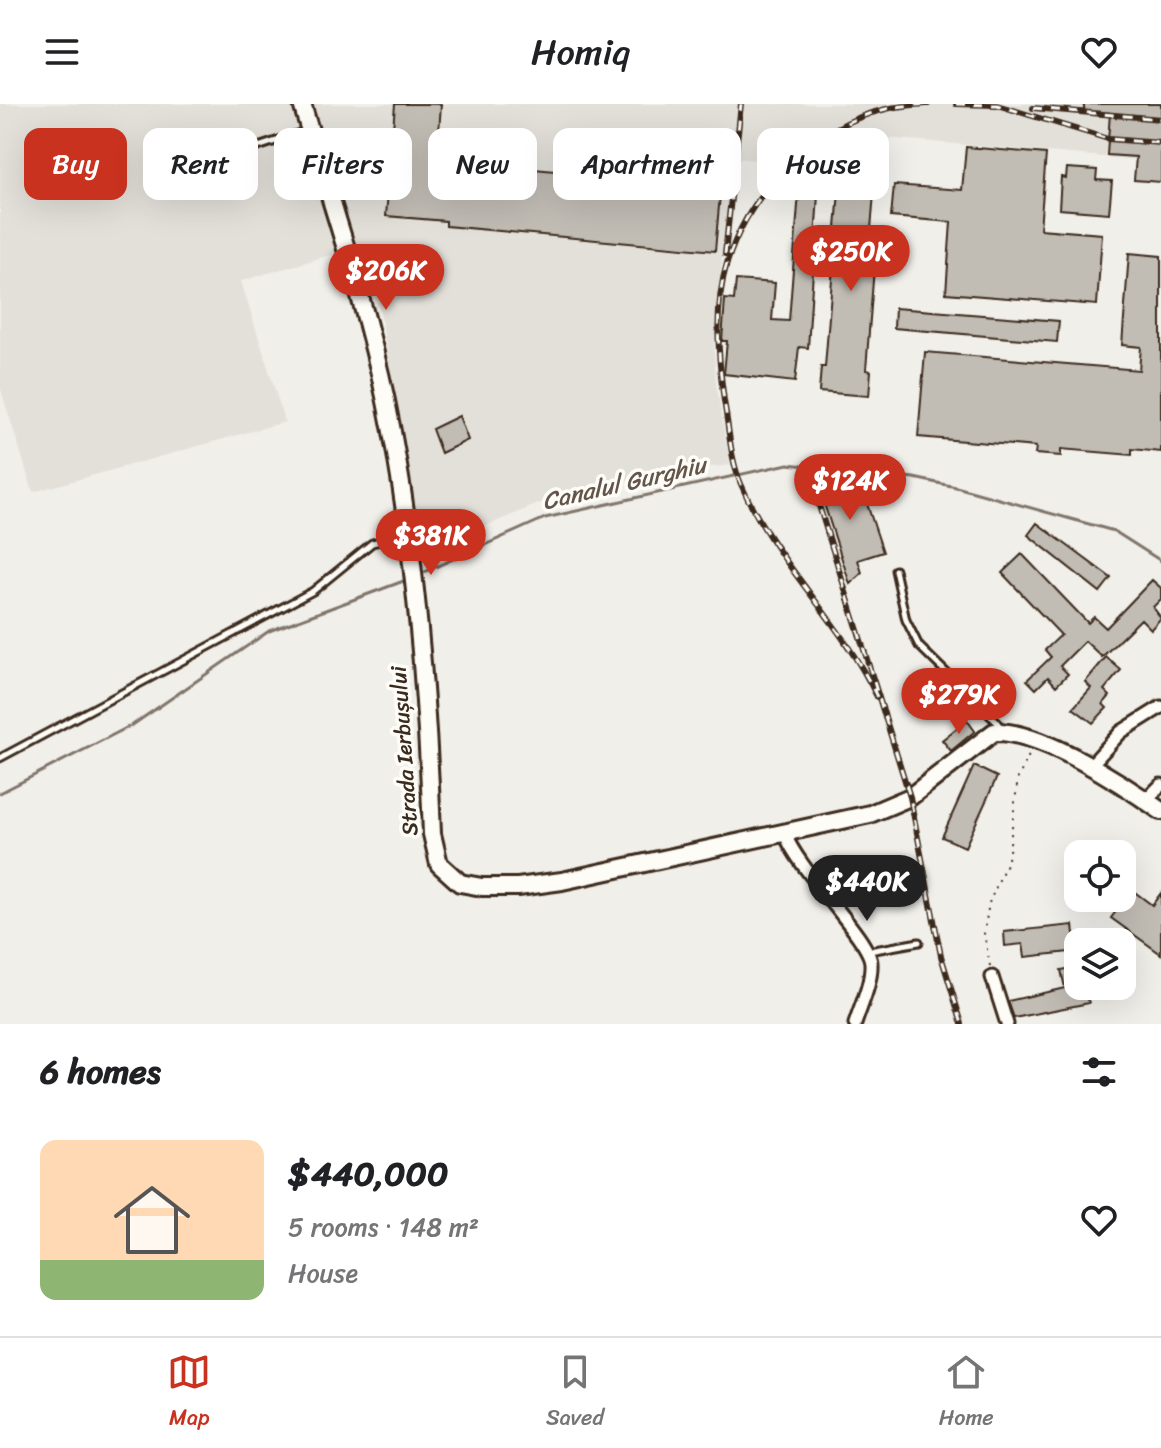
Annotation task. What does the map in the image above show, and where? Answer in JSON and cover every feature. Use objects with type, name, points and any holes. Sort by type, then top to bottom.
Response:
[{"type":"main road","name":"Strada Ierbușului","points":[[302,104],[309,128]]},
{"type":"main road","name":"Strada Ierbușului","points":[[331,200],[367,319],[386,402],[416,625],[434,845],[439,864],[460,883],[482,887],[539,884],[870,814],[898,803],[924,787],[982,739],[994,732],[1006,731]]},
{"type":"main road","points":[[1006,731],[1090,766],[1161,811]]},
{"type":"street","points":[[1090,766],[1121,732],[1161,707]]},
{"type":"street","points":[[1146,800],[1161,785]]},
{"type":"street","points":[[785,834],[796,858],[869,951],[870,973],[855,1024]]},
{"type":"street","points":[[992,977],[1007,1024]]},
{"type":"lane","points":[[0,758],[313,591],[372,543],[406,535]]},
{"type":"lane","points":[[895,570],[906,620],[919,646],[1006,731]]},
{"type":"lane","points":[[869,951],[919,942]]},
{"type":"path","points":[[992,977],[984,933],[989,903],[1010,851],[1018,778],[1036,741]]},
{"type":"shaded area","points":[[0,104],[1161,104],[1161,162],[889,138],[889,128],[757,128],[757,160],[741,159],[741,128],[553,128],[553,200],[727,200],[714,347],[716,383],[730,465],[655,473],[538,504],[422,553],[381,317],[365,245],[241,281],[285,422],[33,492],[0,387]]},
{"type":"building","points":[[395,104],[441,104],[439,128],[428,128],[428,200],[537,200],[537,169],[553,171],[553,200],[720,200],[715,251],[446,226],[446,221],[386,216],[387,200],[412,200],[412,128],[393,128]]},
{"type":"building","points":[[1084,104],[1161,104],[1161,182],[1134,180],[1136,157],[1107,155],[1110,113],[1084,111]]},
{"type":"building","points":[[966,147],[1046,154],[1040,229],[1102,234],[1097,305],[946,293],[951,222],[891,217],[894,185],[962,190]]},
{"type":"building","points":[[1067,168],[1097,170],[1096,180],[1112,181],[1109,213],[1059,209],[1061,177],[1066,178]]},
{"type":"building","points":[[798,200],[818,200],[808,348],[799,347],[795,382],[724,374],[727,341],[722,341],[725,299],[734,300],[736,280],[775,283],[772,320],[789,321]]},
{"type":"building","points":[[838,200],[873,200],[870,241],[876,242],[866,370],[871,371],[869,396],[819,392],[821,367],[825,367]]},
{"type":"building","points":[[1129,253],[1161,256],[1161,452],[1132,449],[1132,455],[1061,449],[1061,456],[1035,454],[1036,447],[918,437],[925,352],[1139,370],[1141,347],[1122,345]]},
{"type":"building","points":[[895,308],[1059,321],[1057,342],[894,328]]},
{"type":"building","points":[[459,416],[468,440],[441,453],[432,429]]},
{"type":"building","points":[[837,473],[841,489],[866,481],[873,502],[867,504],[883,552],[858,560],[862,573],[850,584],[818,485],[822,484],[819,475]]},
{"type":"building","points":[[1037,523],[1111,578],[1100,592],[1028,535]]},
{"type":"building","points":[[1022,554],[1088,623],[1094,617],[1106,628],[1152,580],[1161,588],[1161,599],[1153,607],[1161,618],[1151,629],[1141,619],[1102,657],[1085,641],[1060,666],[1068,674],[1056,686],[1048,677],[1036,689],[1027,680],[1051,657],[1045,650],[1061,635],[1002,573]]},
{"type":"building","points":[[1106,657],[1121,670],[1104,690],[1110,696],[1103,704],[1107,708],[1093,723],[1073,708],[1091,688],[1085,682]]},
{"type":"building","points":[[967,720],[975,731],[951,751],[942,740]]},
{"type":"building","points":[[974,766],[997,777],[965,847],[942,837]]},
{"type":"building","points":[[1136,893],[1152,905],[1161,893],[1161,954],[1136,936],[1136,928],[1125,928],[1111,918],[1116,912],[1136,912]]},
{"type":"building","points":[[1073,925],[1073,928],[1064,928],[1064,953],[1025,957],[1023,944],[1005,946],[1004,932]]},
{"type":"building","points":[[1064,988],[1064,1000],[1088,1000],[1089,1003],[1014,1018],[1008,1001]]},
{"type":"waterway","name":"Canalul Gurghiu","points":[[420,574],[545,518],[788,464],[914,478],[956,487],[1114,531],[1161,561]]},
{"type":"waterway","name":"Canalul Gurghiu","points":[[0,793],[134,724],[269,631],[409,579]]},
{"type":"railway","points":[[725,254],[741,104]]},
{"type":"railway","points":[[877,697],[845,642],[789,566],[755,513],[737,474],[722,384],[718,332],[720,297],[727,263],[737,237],[751,211],[787,166],[809,146],[859,118],[891,108],[928,104]]},
{"type":"railway","points":[[956,104],[997,105],[1108,139],[1161,143]]},
{"type":"railway","points":[[1033,108],[1161,119]]},
{"type":"railway","points":[[815,493],[910,797],[941,956],[962,1024]]}]
